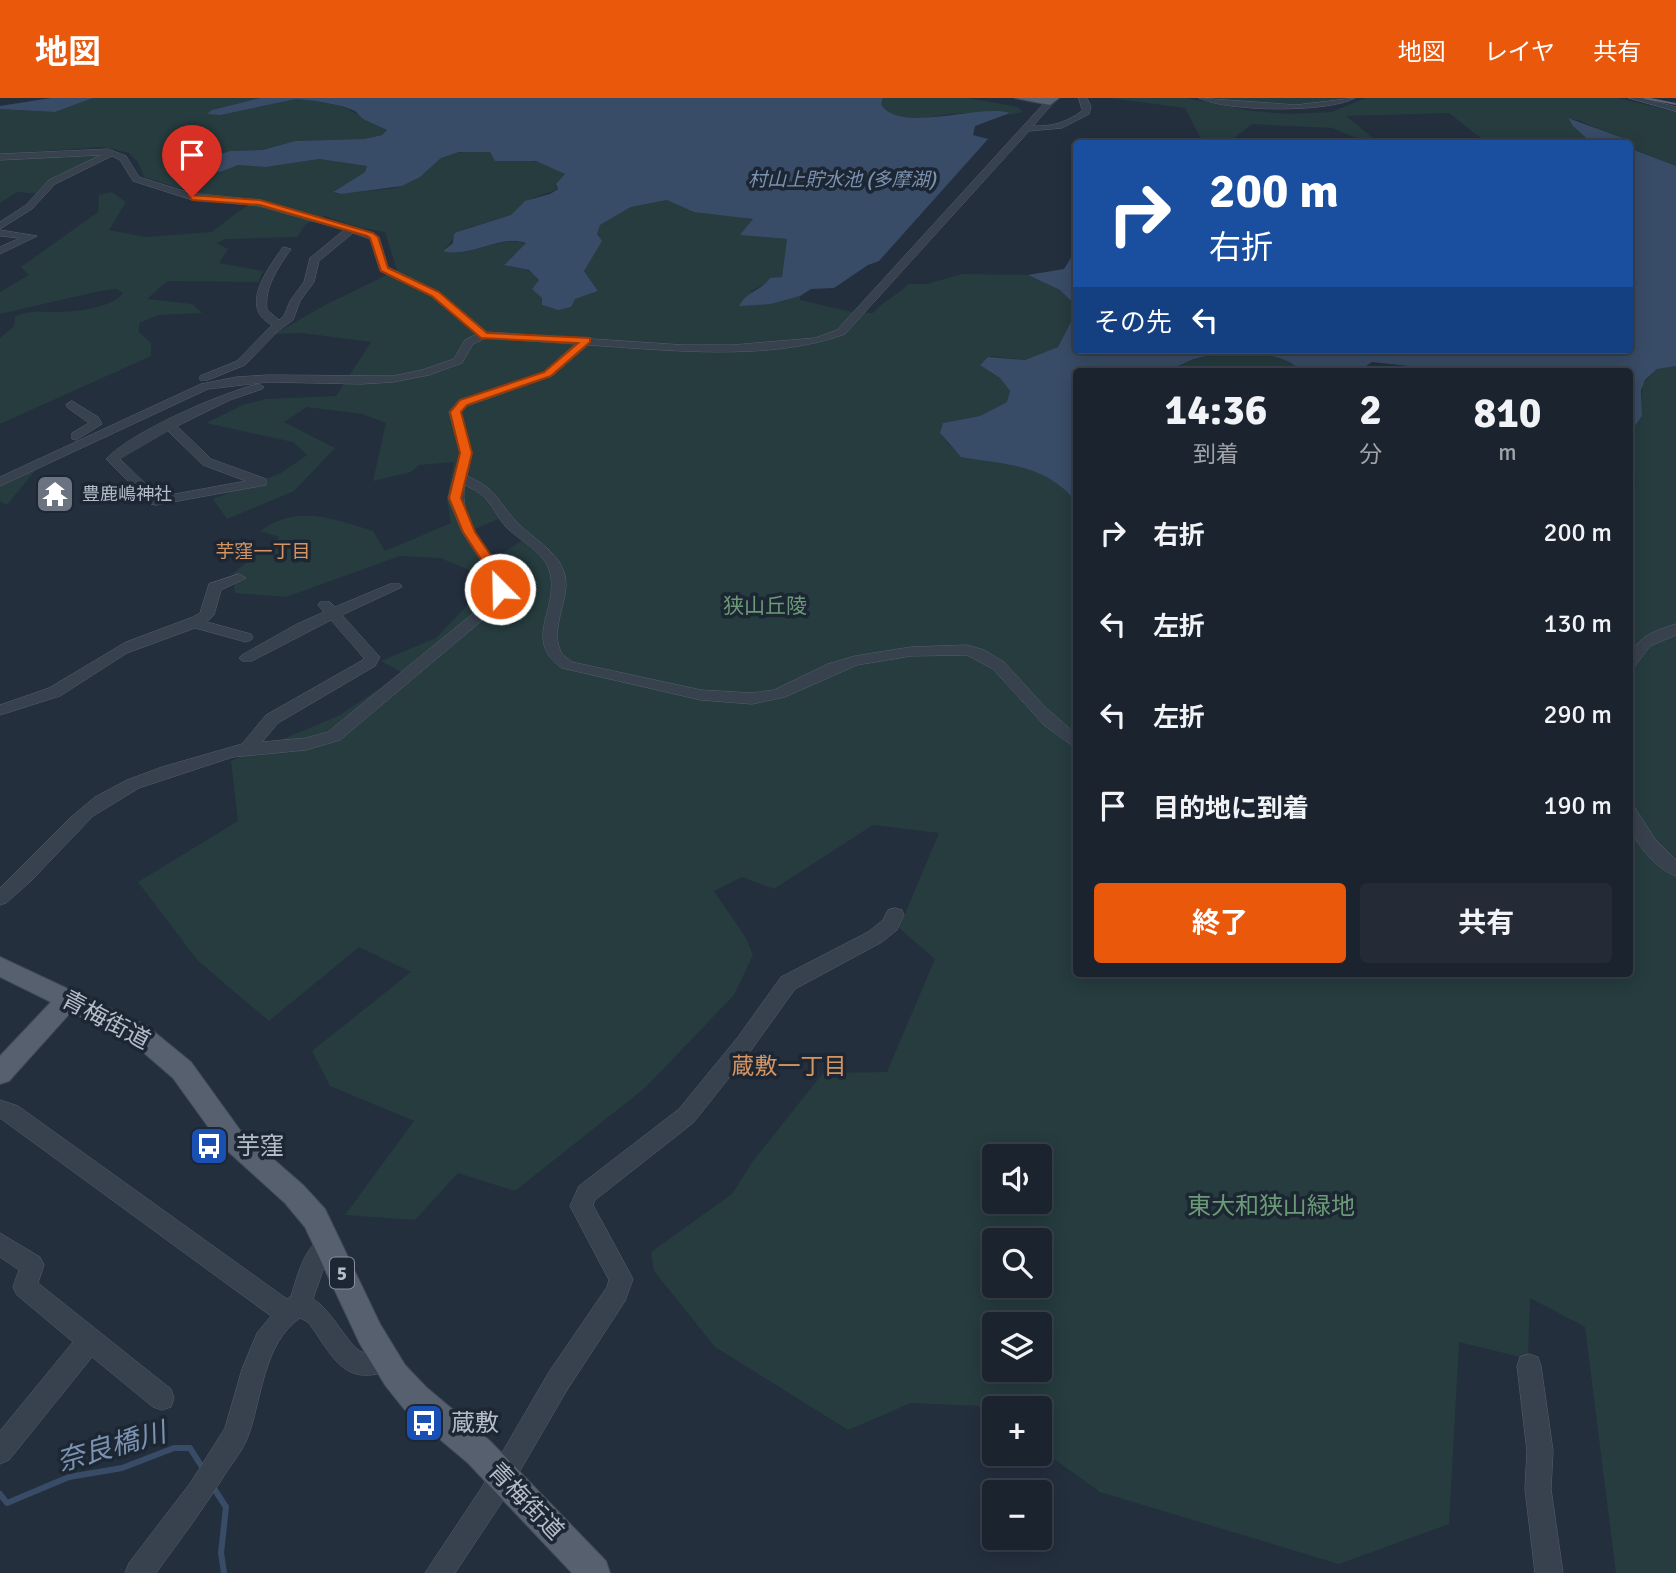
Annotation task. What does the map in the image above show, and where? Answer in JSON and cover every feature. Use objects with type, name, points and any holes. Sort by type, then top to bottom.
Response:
[{"type":"main road","points":[[1020,98],[1052,100]]},
{"type":"main road","name":"青梅街道","points":[[0,966],[138,1033],[171,1059],[192,1081],[231,1138],[307,1209],[329,1244],[384,1360],[415,1398],[465,1439],[502,1475],[594,1573]]},
{"type":"main road","points":[[0,1073],[68,999]]},
{"type":"street","points":[[1028,128],[1051,130],[1061,127],[1086,111],[1083,98]]},
{"type":"street","points":[[1203,98],[1299,109],[1328,106],[1351,98]]},
{"type":"street","points":[[1633,98],[1676,110]]},
{"type":"street","points":[[0,482],[205,386],[232,381],[376,382],[408,378],[458,361],[469,342],[484,335],[683,348],[733,348],[810,342],[841,332],[1052,100]]},
{"type":"street","points":[[0,156],[113,152],[128,163],[138,180],[189,197],[260,202],[374,237],[381,267],[435,294],[484,335]]},
{"type":"street","points":[[0,226],[29,207],[52,182],[113,152]]},
{"type":"street","points":[[79,445],[91,433],[134,411],[182,387],[241,363],[291,316],[295,301],[309,282],[314,260],[351,230]]},
{"type":"street","points":[[0,233],[32,236],[0,251]]},
{"type":"street","points":[[279,325],[269,321],[265,315],[262,308],[262,287],[286,249]]},
{"type":"street","points":[[0,898],[27,876],[86,813],[105,800],[188,764],[249,747],[314,744],[334,736],[471,624],[494,599],[500,589],[500,579],[469,532],[455,498],[466,453],[455,417],[458,407],[548,374],[587,340]]},
{"type":"street","points":[[170,426],[207,462],[261,482],[156,501],[112,459],[170,426],[244,389],[292,381]]},
{"type":"street","points":[[66,452],[64,447],[68,442],[96,425],[94,420],[72,405]]},
{"type":"street","points":[[460,478],[492,498],[508,521],[556,568],[559,578],[550,643],[558,660],[569,665],[636,679],[692,695],[752,699],[787,691],[831,669],[859,660],[911,653],[968,650],[989,659],[1046,719],[1073,740]]},
{"type":"street","points":[[0,710],[38,699],[62,688],[129,646],[176,632],[195,623],[207,615],[214,587],[239,578]]},
{"type":"street","points":[[247,659],[329,609],[395,587]]},
{"type":"street","points":[[249,747],[272,719],[370,663],[372,657],[329,609]]},
{"type":"street","points":[[195,623],[246,637]]},
{"type":"street","points":[[1633,659],[1645,643],[1676,629]]},
{"type":"street","points":[[1633,819],[1650,847],[1676,869]]},
{"type":"street","points":[[439,1573],[558,1381],[617,1293],[621,1279],[581,1206],[587,1193],[686,1116],[745,1043],[788,983],[875,937],[890,925],[895,915]]},
{"type":"street","points":[[0,1109],[11,1113],[293,1309],[316,1314],[349,1357],[359,1364],[369,1365],[384,1360]]},
{"type":"street","points":[[139,1573],[200,1491],[236,1434],[254,1369],[266,1342],[293,1309],[313,1264],[329,1244]]},
{"type":"street","points":[[4,1252],[32,1265],[25,1287],[162,1398]]},
{"type":"street","points":[[0,1451],[91,1339]]},
{"type":"street","points":[[1529,1366],[1540,1451],[1538,1489],[1549,1573]]},
{"type":"green space","name":"狭山丘陵","points":[[93,98],[260,98],[212,110],[216,115],[296,99],[316,101],[342,106],[387,130],[382,135],[364,139],[295,141],[263,150],[230,151],[173,168],[199,168],[217,172],[238,165],[266,167],[319,159],[367,166],[365,172],[334,191],[336,194],[396,188],[411,182],[441,158],[473,150],[490,152],[495,161],[532,161],[550,165],[565,175],[555,186],[558,189],[533,198],[511,215],[461,230],[443,251],[464,252],[506,242],[526,244],[504,264],[533,274],[539,282],[533,289],[543,299],[542,305],[554,309],[571,307],[575,299],[598,291],[584,271],[599,239],[597,231],[600,225],[631,207],[667,200],[753,220],[741,235],[787,239],[782,277],[750,291],[771,304],[800,296],[800,300],[852,312],[873,313],[908,284],[927,284],[962,274],[1028,275],[1060,290],[1073,303],[1073,318],[1058,347],[1025,360],[991,356],[980,364],[1000,378],[1010,391],[1007,402],[980,416],[944,423],[940,433],[948,444],[967,456],[1022,466],[1045,475],[1073,497],[1073,977],[1633,977],[1633,484],[1636,481],[1633,474],[1633,428],[1642,416],[1642,385],[1657,369],[1676,366],[1676,1573],[1616,1573],[1585,1327],[1530,1298],[1528,1359],[1459,1342],[1449,1524],[1339,1564],[1100,1492],[1052,1458],[1052,1396],[982,1396],[982,1408],[911,1403],[848,1430],[715,1347],[654,1271],[651,1252],[732,1194],[753,1161],[823,1073],[887,1072],[935,959],[899,928],[939,833],[873,825],[774,889],[742,877],[714,891],[746,938],[753,955],[734,995],[646,1087],[515,1191],[458,1173],[415,1220],[345,1215],[414,1121],[330,1086],[312,1051],[411,972],[359,947],[269,1021],[198,961],[138,882],[238,821],[231,761],[340,715],[403,673],[381,661],[436,638],[479,593],[479,574],[440,558],[400,556],[286,597],[235,593],[233,573],[280,537],[260,531],[288,518],[316,516],[373,531],[385,551],[451,523],[447,499],[454,462],[419,465],[411,472],[373,481],[386,423],[362,414],[307,407],[284,422],[335,448],[294,491],[227,519],[213,499],[281,473],[307,455],[293,442],[206,423],[243,405],[266,399],[336,396],[371,342],[302,333],[274,334],[327,304],[397,270],[385,232],[358,227],[325,216],[306,224],[297,237],[225,239],[217,243],[228,249],[219,263],[263,271],[258,282],[167,281],[147,299],[192,304],[202,313],[159,315],[139,323],[139,332],[151,343],[151,356],[0,424],[0,338],[14,326],[15,317],[29,312],[71,311],[101,306],[123,293],[117,289],[100,291],[0,314],[0,292],[29,275],[21,267],[98,212],[99,195],[112,192],[126,202],[109,230],[146,237],[212,232],[260,199],[198,194],[144,177],[138,162],[129,153],[104,147],[0,154],[0,109],[55,112]],"holes":[[[508,515],[531,535],[491,560],[470,531]]]},
{"type":"green space","points":[[883,98],[968,98],[1018,107],[1023,112],[1008,115],[1010,114],[1007,112],[986,112],[903,118],[887,112],[881,105]]},
{"type":"green space","points":[[1110,98],[1186,98],[1251,111],[1290,114],[1331,112],[1366,98],[1618,98],[1676,112],[1676,166],[1633,149],[1633,140],[1621,140],[1579,120],[1568,119],[1589,140],[1483,140],[1449,113],[1346,116],[1375,140],[1361,140],[1332,128],[1252,124],[1232,140],[1201,140],[1185,108]]},
{"type":"green space","points":[[1211,98],[1346,98],[1309,107]]},
{"type":"green space","points":[[105,153],[67,173],[40,194],[17,192],[0,203],[0,159]]},
{"type":"green space","points":[[1231,354],[1259,355],[1286,360],[1296,368],[1172,368],[1198,358]]},
{"type":"green space","points":[[37,468],[7,505],[0,501],[0,485]]},
{"type":"water","points":[[51,98],[93,98],[55,112],[0,109],[0,106]]},
{"type":"water","name":"村山上貯水池 (多摩湖)","points":[[260,98],[883,98],[881,104],[890,113],[904,117],[922,118],[997,111],[1010,113],[975,126],[973,135],[988,139],[879,261],[868,265],[834,288],[811,289],[800,296],[771,304],[739,306],[770,278],[782,277],[787,239],[740,235],[753,219],[694,212],[667,200],[631,207],[600,225],[597,234],[602,241],[584,271],[598,291],[575,299],[571,307],[558,310],[542,305],[542,298],[532,289],[539,280],[529,270],[504,265],[526,243],[505,242],[464,252],[443,251],[453,243],[454,234],[457,232],[511,215],[525,201],[558,189],[556,184],[565,174],[536,161],[495,161],[490,152],[459,152],[441,158],[420,177],[402,186],[341,194],[333,192],[365,172],[367,166],[319,159],[266,167],[238,165],[220,172],[199,168],[173,169],[230,151],[263,150],[295,141],[364,139],[382,135],[387,130],[342,106],[296,99],[220,115],[207,114],[212,110]]},
{"type":"water","points":[[1568,118],[1625,140],[1589,140]]},
{"type":"water","points":[[1633,150],[1676,166],[1676,366],[1657,369],[1645,380],[1641,390],[1642,416],[1633,428],[1633,368],[1426,368],[1372,362],[1363,368],[1297,368],[1280,358],[1252,354],[1633,354]]},
{"type":"water","points":[[1073,255],[1073,303],[1060,290],[1028,275],[1064,269]]},
{"type":"water","points":[[1073,318],[1073,354],[1222,354],[1198,358],[1171,368],[1073,368],[1073,498],[1051,479],[1037,472],[1009,464],[961,457],[940,433],[943,423],[980,416],[1007,402],[1010,391],[1000,378],[980,365],[988,357],[1025,360],[1058,347]]},
{"type":"waterway","name":"奈良橋川","points":[[0,1494],[7,1503],[69,1477],[122,1468],[174,1448],[190,1448],[204,1470]]},
{"type":"waterway","name":"奈良橋川","points":[[213,1487],[226,1507],[221,1553],[224,1573]]},
{"type":"tram line","points":[[1645,98],[1676,104]]},
{"type":"place","name":"豊鹿嶋神社","points":[[55,494]]},
{"type":"place","name":"芋窪","points":[[209,1146]]},
{"type":"place","name":"蔵敷","points":[[424,1423]]},
{"type":"district","name":"芋窪一丁目","points":[[263,551]]},
{"type":"district","name":"蔵敷一丁目","points":[[789,1066]]},
{"type":"route","points":[[192,197],[260,202],[338,227],[370,234],[374,237],[381,267],[435,294],[484,335],[587,340],[548,374],[463,403],[455,412],[466,453],[455,498],[469,532],[500,579],[500,589]]},
{"type":"park label","name":"東大和狭山緑地","points":[[1271,1206]]}]
